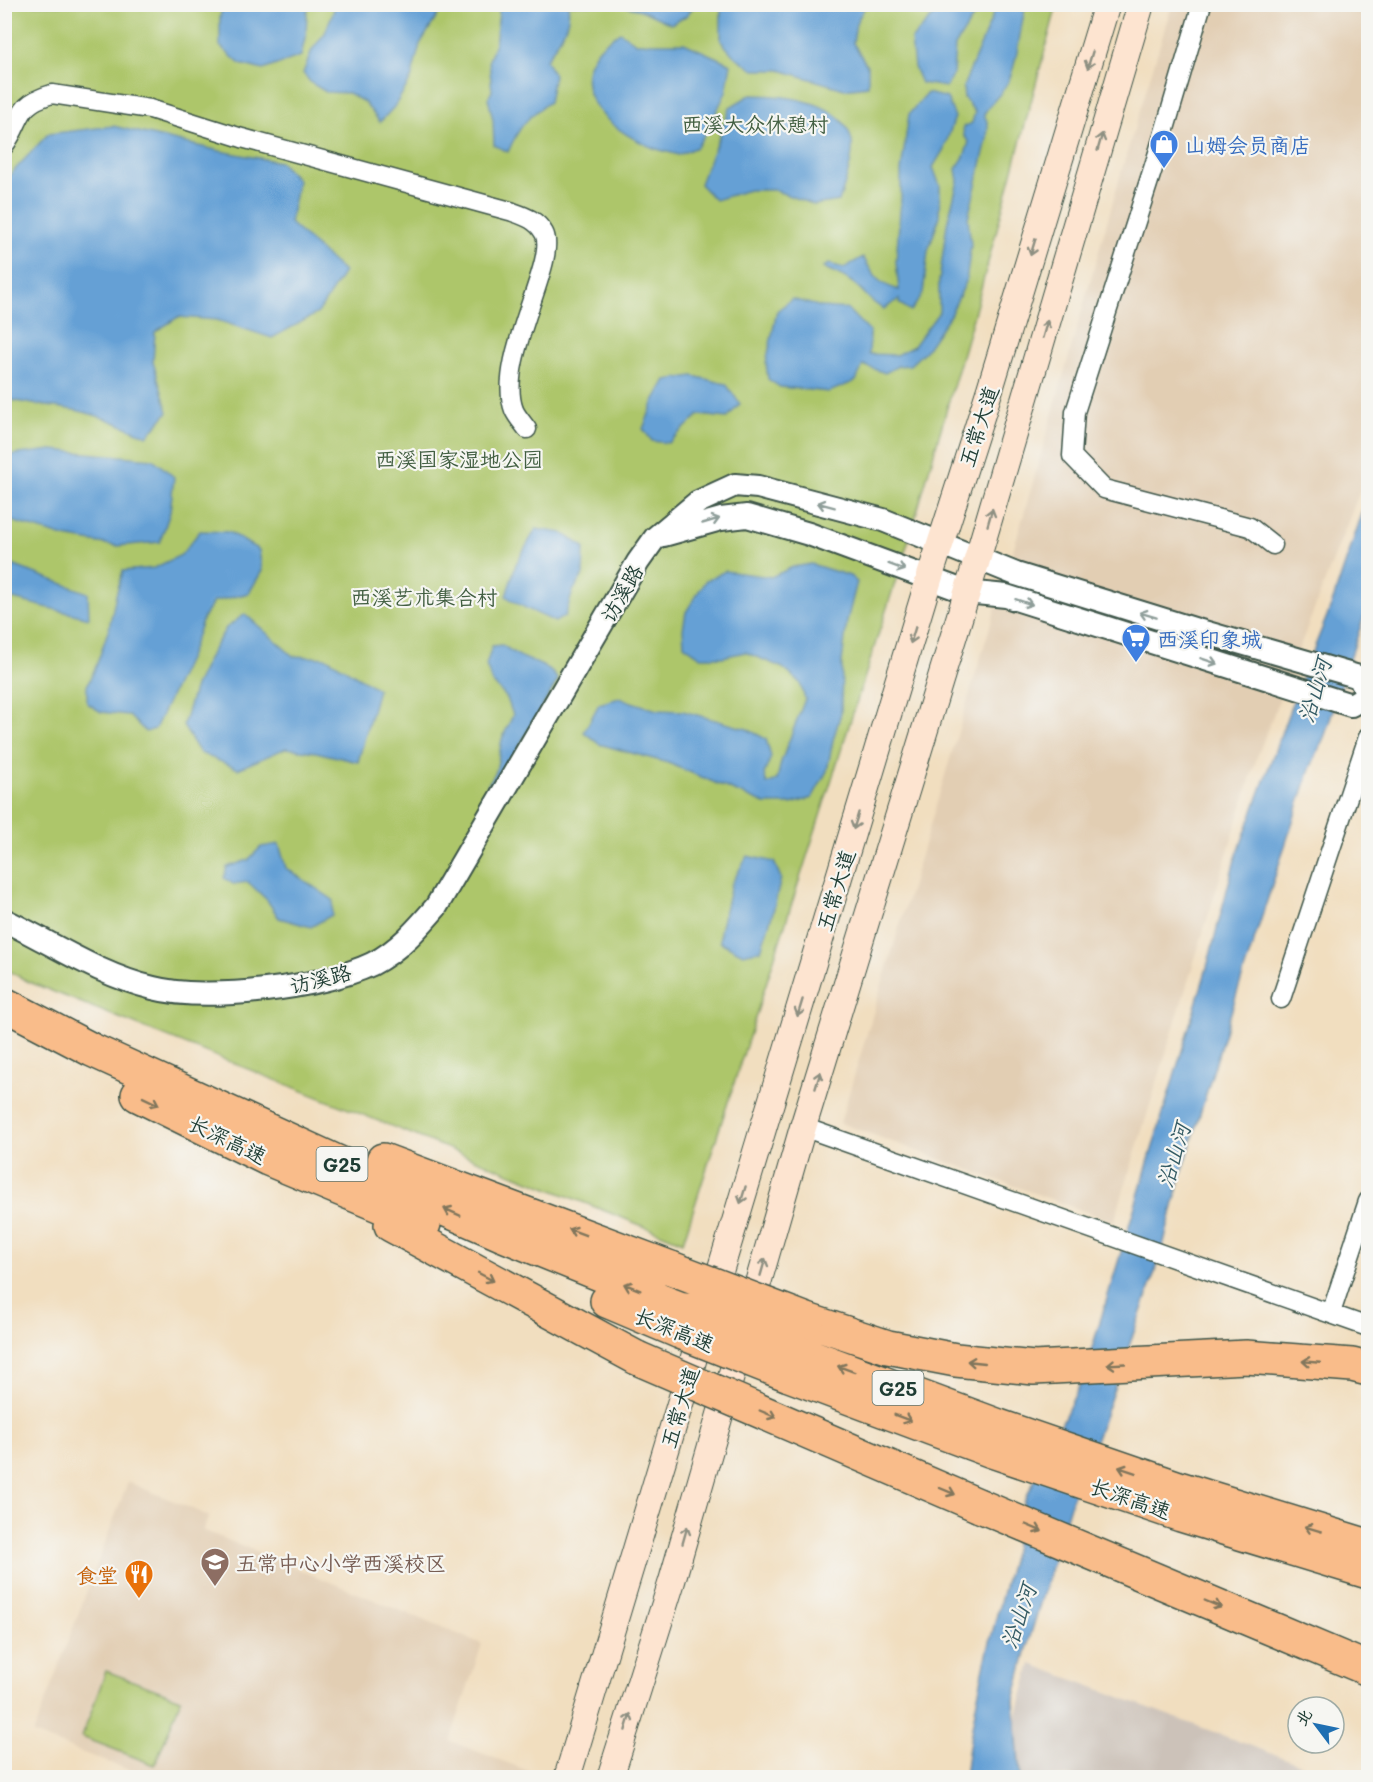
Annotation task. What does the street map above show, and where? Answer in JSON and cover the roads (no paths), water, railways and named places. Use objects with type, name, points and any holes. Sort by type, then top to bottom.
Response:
[{"type":"highway","name":"长深高速","points":[[4,1004],[92,1050],[480,1225],[683,1320]]},
{"type":"highway","name":"长深高速","points":[[4,1029],[268,1159],[793,1363],[994,1438],[1181,1502],[1368,1572]]},
{"type":"highway","points":[[92,1050],[807,1320],[888,1347],[956,1360],[1034,1368],[1246,1357],[1352,1365],[1368,1369]]},
{"type":"highway","points":[[268,1159],[637,1358],[980,1506],[1368,1669]]},
{"type":"highway","name":"长深高速","points":[[1181,1502],[1368,1546]]},
{"type":"highway","points":[[1181,1502],[1368,1586]]},
{"type":"main road","name":"五常大道","points":[[567,1778],[940,544],[990,389],[1107,4]]},
{"type":"main road","name":"五常大道","points":[[610,1778],[672,1581],[803,1128],[977,560],[1141,4]]},
{"type":"street","points":[[1202,4],[1157,156],[1075,412],[1072,456],[1104,489],[1250,527],[1273,545]]},
{"type":"street","points":[[4,146],[28,104],[37,98],[52,94],[150,109],[242,138],[532,219],[544,234],[547,250],[521,333],[510,378],[514,410],[527,429]]},
{"type":"street","name":"访溪路","points":[[4,920],[96,969],[154,988],[176,992],[236,993],[279,988],[328,978],[372,964],[408,939],[435,907],[638,562],[655,538],[698,502],[735,485],[758,487],[883,520],[977,560],[1186,627],[1305,661],[1362,693]]},
{"type":"street","points":[[655,538],[721,519],[747,516],[809,534],[966,592],[1005,596],[1297,688],[1362,693]]},
{"type":"street","points":[[1281,999],[1368,737]]},
{"type":"street","points":[[803,1128],[1368,1327]]},
{"type":"street","points":[[1331,1313],[1368,1201]]},
{"type":"water","points":[[568,4],[569,12],[563,34],[546,60],[554,75],[549,102],[524,124],[508,152],[494,145],[493,120],[488,98],[492,91],[489,60],[495,44],[500,5]]},
{"type":"water","points":[[695,4],[686,16],[671,24],[641,10],[620,5]]},
{"type":"water","points":[[223,5],[310,5],[301,56],[263,70],[240,64],[220,46],[220,17]]},
{"type":"water","points":[[338,5],[440,5],[438,15],[420,44],[411,79],[394,107],[380,122],[364,102],[348,93],[326,92],[311,83],[303,73],[312,50],[325,33],[335,7]]},
{"type":"water","points":[[724,5],[866,5],[856,23],[853,43],[868,67],[868,86],[844,89],[780,70],[754,70],[733,55],[721,41],[721,11]]},
{"type":"water","points":[[948,5],[981,5],[955,46],[953,74],[946,87],[921,83],[914,67],[911,40],[929,20]]},
{"type":"water","points":[[997,5],[1026,5],[1011,75],[1005,88],[984,114],[988,124],[987,140],[968,218],[971,245],[966,282],[950,315],[926,350],[910,365],[898,366],[885,373],[863,365],[856,381],[829,392],[780,387],[768,379],[766,363],[777,311],[792,299],[822,307],[847,309],[870,332],[869,354],[896,355],[914,346],[939,312],[939,281],[947,224],[958,181],[956,169],[964,157],[969,142],[964,136],[963,127],[972,123],[975,112],[964,98],[963,87]]},
{"type":"water","points":[[620,32],[636,43],[684,43],[731,64],[726,92],[697,147],[678,155],[654,148],[622,131],[598,109],[590,95],[587,81],[589,66],[600,47]]},
{"type":"water","points":[[927,93],[947,98],[955,117],[944,149],[933,167],[940,186],[939,218],[928,251],[923,294],[911,311],[899,303],[899,299],[884,309],[874,303],[855,284],[823,267],[829,264],[844,268],[863,257],[877,278],[885,285],[899,290],[896,262],[901,171],[909,114]]},
{"type":"water","points":[[750,95],[778,96],[809,102],[836,115],[845,125],[851,138],[852,152],[839,201],[814,205],[774,190],[749,190],[715,200],[700,184],[730,107]]},
{"type":"water","points":[[113,126],[220,151],[280,162],[298,180],[290,223],[344,272],[318,313],[272,338],[217,320],[178,317],[155,332],[153,362],[168,412],[147,436],[89,413],[5,398],[4,245],[9,238],[5,230],[5,176],[8,177],[48,134]]},
{"type":"water","points":[[693,376],[726,384],[740,404],[727,418],[699,415],[668,443],[652,441],[643,429],[654,401],[666,380]]},
{"type":"water","points":[[5,450],[11,455],[52,450],[153,459],[174,477],[170,512],[160,542],[117,546],[64,537],[5,519]]},
{"type":"water","name":"沿山河","points":[[1368,496],[1368,604],[1325,735],[1310,769],[1237,993],[1179,1183],[1160,1258],[1102,1423],[1071,1502],[1029,1640],[1014,1700],[1020,1777],[965,1778],[979,1691],[1025,1500],[1083,1378],[1206,971],[1234,863],[1293,701],[1331,606]]},
{"type":"water","points":[[536,529],[562,533],[584,547],[583,575],[573,591],[565,616],[555,622],[506,596],[516,564]]},
{"type":"water","points":[[200,531],[229,532],[259,550],[262,571],[249,593],[213,602],[203,618],[190,655],[155,729],[146,732],[128,715],[101,712],[87,703],[87,686],[109,628],[123,571],[154,568],[181,555]]},
{"type":"water","points":[[4,562],[88,593],[89,618],[5,597]]},
{"type":"water","points":[[811,564],[850,576],[857,582],[847,621],[842,662],[841,713],[827,771],[812,798],[791,804],[765,804],[668,763],[599,744],[584,732],[599,704],[619,698],[657,710],[683,711],[747,729],[766,739],[771,757],[764,774],[767,784],[777,780],[781,762],[805,699],[800,683],[783,668],[745,652],[723,657],[701,657],[684,645],[683,629],[686,612],[705,581],[725,571],[771,577],[793,567]]},
{"type":"water","points":[[245,614],[293,656],[327,658],[378,689],[358,762],[286,748],[238,769],[200,753],[183,726],[195,686],[226,628]]},
{"type":"water","points":[[502,645],[547,669],[558,680],[495,787],[487,786],[496,772],[502,739],[513,715],[507,698],[492,682],[486,665],[492,646]]},
{"type":"water","points":[[279,844],[286,868],[333,900],[332,915],[311,927],[279,918],[267,900],[248,882],[233,884],[224,878],[227,867],[248,860],[261,847]]},
{"type":"water","points":[[747,856],[774,862],[781,878],[761,950],[743,954],[720,942],[720,931],[731,885]]},
{"type":"place","name":"山姆会员商店","points":[[1164,170]]},
{"type":"place","name":"西溪印象城","points":[[1136,664]]},
{"type":"place","name":"五常中心小学西溪校区","points":[[215,1588]]},
{"type":"place","name":"食堂","points":[[139,1600]]},
{"type":"park label","name":"西溪大众休憩村","points":[[755,123]]},
{"type":"park label","name":"西溪国家湿地公园","points":[[459,458]]},
{"type":"park label","name":"西溪艺术集合村","points":[[424,596]]}]
